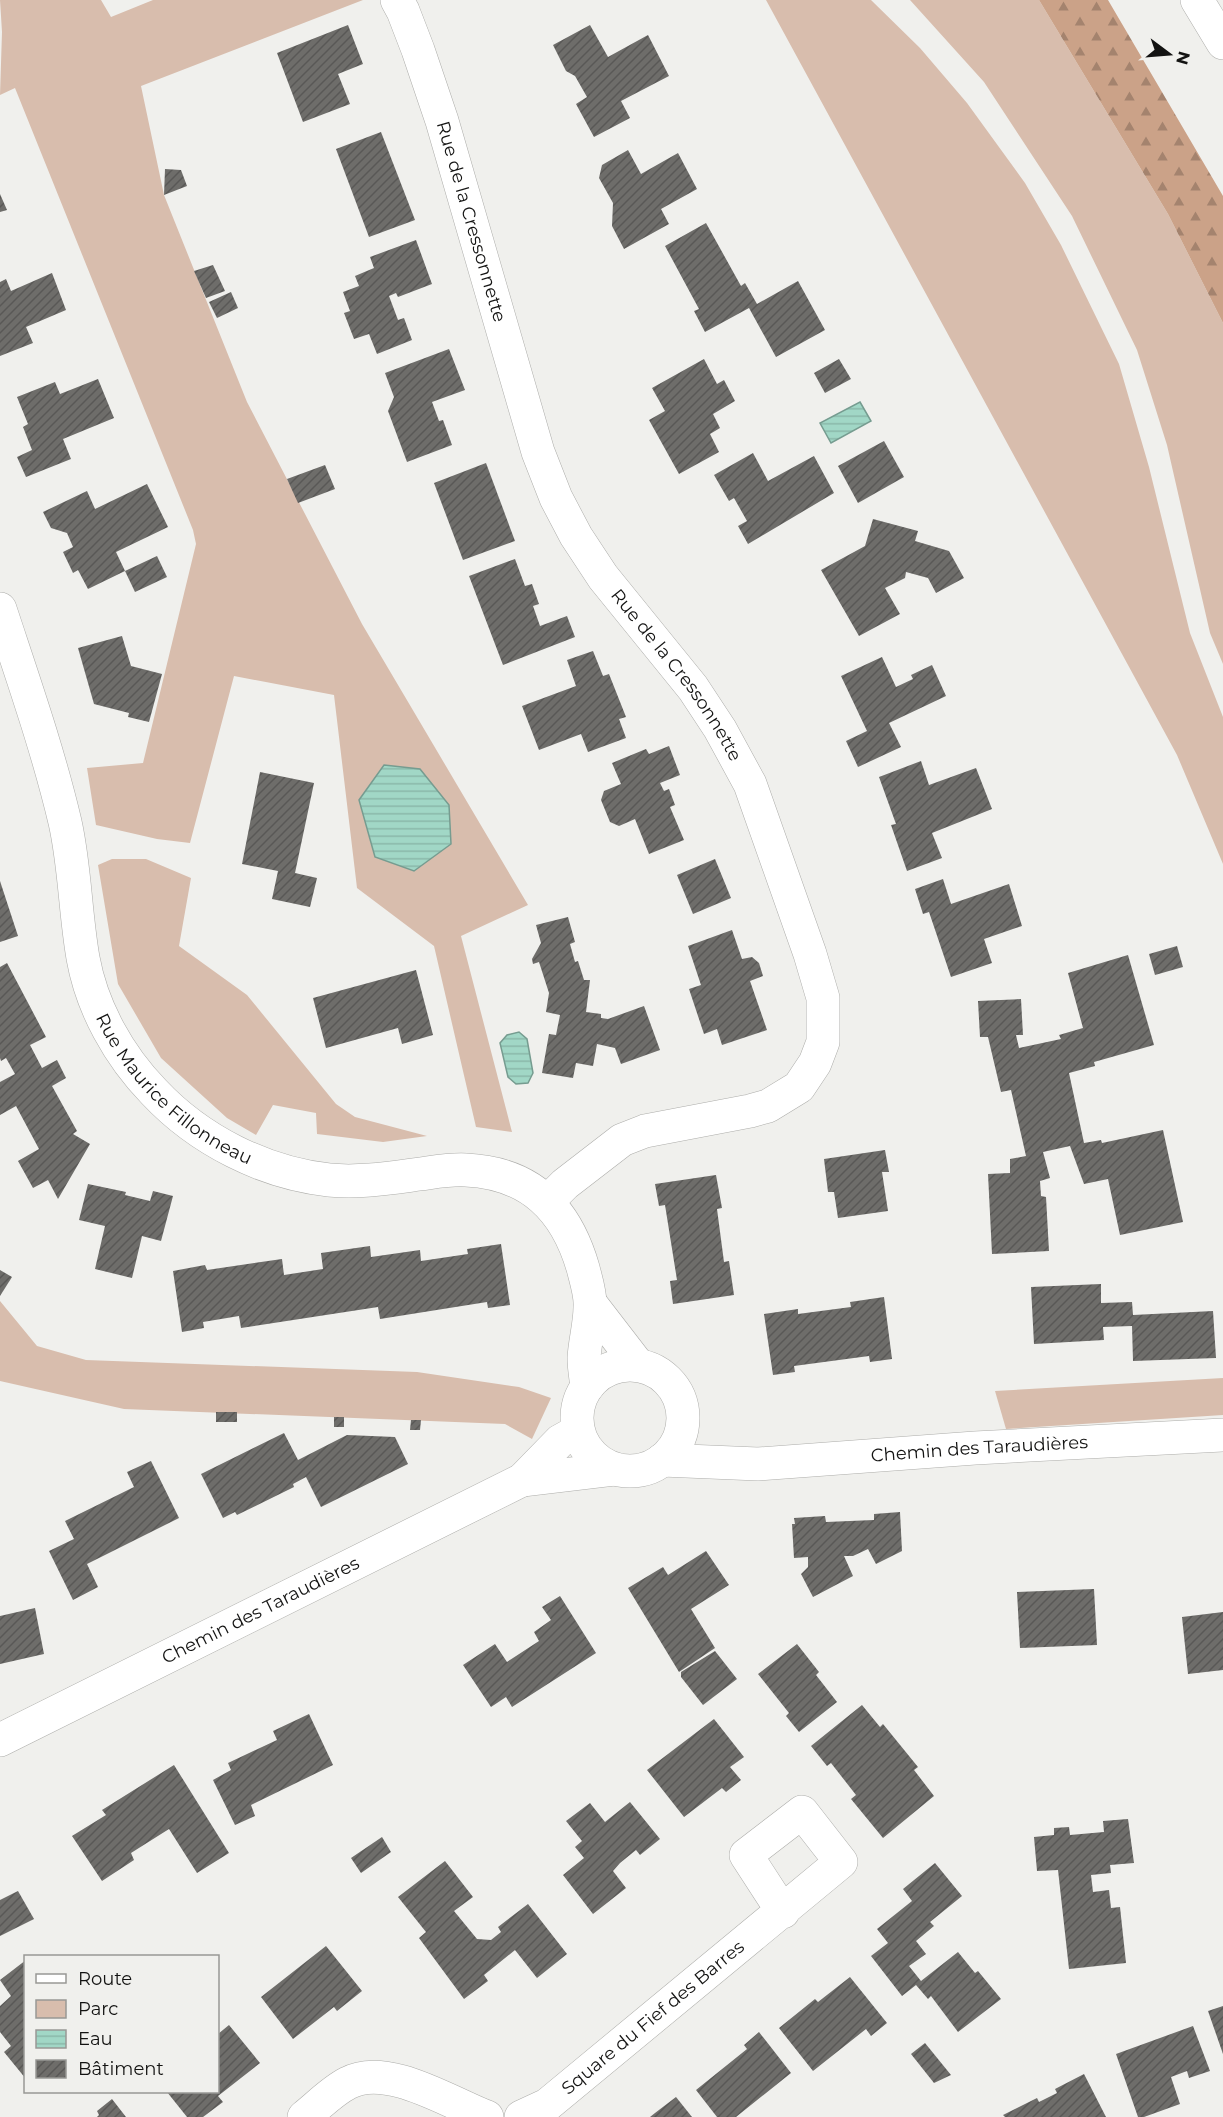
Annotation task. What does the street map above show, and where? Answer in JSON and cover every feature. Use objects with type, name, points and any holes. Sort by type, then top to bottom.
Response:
[{"type":"main road","name":"Rue de la Cressonnette","points":[[397,0],[418,50],[442,121],[538,452],[556,498],[576,536],[603,577],[693,688],[720,729],[750,784],[810,954],[823,999],[823,1042],[815,1063],[799,1087],[768,1106],[645,1131],[622,1140],[565,1184],[547,1202]]},
{"type":"main road","points":[[1197,0],[1223,43]]},
{"type":"main road","name":"Rue Maurice Fillonneau","points":[[0,609],[55,781],[71,847],[83,960],[102,1019],[124,1055],[153,1091],[178,1115],[208,1137],[246,1157],[290,1173],[328,1180],[365,1181],[465,1170],[504,1177],[524,1185],[547,1202],[560,1216],[571,1235],[583,1269],[591,1304],[584,1360],[587,1387]]},
{"type":"main road","name":"Rue Maurice Fillonneau","points":[[591,1304],[638,1365]]},
{"type":"main road","points":[[638,1365],[650,1368],[671,1384],[680,1401],[683,1419],[677,1442],[662,1460],[639,1470],[614,1469],[591,1454],[583,1443],[578,1431],[578,1408],[587,1387],[600,1374],[612,1367],[638,1365]]},
{"type":"main road","points":[[683,1419],[737,1462]]},
{"type":"main road","name":"Chemin des Taraudières","points":[[0,1740],[522,1480],[560,1441],[578,1431]]},
{"type":"main road","name":"Chemin des Taraudières","points":[[662,1460],[758,1464],[975,1448],[1223,1435]]},
{"type":"main road","name":"Chemin des Taraudières","points":[[522,1480],[614,1469]]},
{"type":"main road","name":"Square du Fief des Barres","points":[[521,2117],[547,2105],[783,1912]]},
{"type":"main road","points":[[304,2117],[349,2082],[377,2076],[409,2083],[487,2117]]},
{"type":"green space","points":[[0,0],[101,0],[111,17],[153,0],[363,0],[141,86],[164,195],[247,402],[362,624],[528,905],[461,936],[512,1132],[476,1127],[434,946],[357,888],[334,695],[234,676],[190,843],[157,839],[96,825],[87,768],[143,763],[196,544],[193,530],[15,88],[0,95],[2,32]]},
{"type":"green space","points":[[766,0],[871,0],[920,48],[967,103],[1025,183],[1061,245],[1119,364],[1149,467],[1190,633],[1223,717],[1223,864],[1177,755]]},
{"type":"green space","points":[[910,0],[1039,0],[1168,214],[1223,323],[1223,664],[1210,633],[1167,445],[1137,350],[1072,216],[984,82]]},
{"type":"green space","points":[[1039,0],[1108,0],[1223,196],[1223,323],[1168,214]]},
{"type":"green space","points":[[112,859],[146,859],[191,878],[179,946],[247,995],[336,1104],[355,1117],[427,1136],[383,1142],[317,1134],[316,1113],[273,1105],[256,1135],[227,1118],[161,1058],[118,984],[98,865]]},
{"type":"green space","points":[[0,1301],[37,1346],[86,1360],[417,1372],[519,1387],[551,1398],[532,1439],[505,1424],[124,1409],[0,1381]]},
{"type":"green space","points":[[1223,1378],[1223,1415],[1006,1429],[995,1391]]},
{"type":"water","points":[[860,402],[871,421],[831,443],[820,423]]},
{"type":"water","points":[[384,765],[420,769],[449,805],[451,844],[414,871],[375,857],[359,800]]},
{"type":"water","points":[[519,1032],[527,1039],[533,1073],[528,1083],[516,1084],[508,1077],[500,1043],[507,1035]]},
{"type":"building","points":[[348,25],[363,64],[338,74],[350,104],[303,122],[277,53]]},
{"type":"building","points":[[590,25],[608,57],[648,35],[669,76],[621,101],[630,118],[594,137],[576,104],[587,97],[575,76],[566,71],[553,45]]},
{"type":"building","points":[[381,132],[415,220],[369,237],[336,149]]},
{"type":"building","points":[[628,150],[641,174],[678,153],[697,189],[661,209],[669,224],[624,249],[612,226],[613,203],[599,178],[602,165]]},
{"type":"building","points":[[165,169],[181,170],[187,186],[164,195]]},
{"type":"building","points":[[0,194],[7,210],[0,212]]},
{"type":"building","points":[[706,223],[741,286],[745,283],[757,304],[798,281],[825,330],[776,357],[749,308],[705,332],[694,311],[699,309],[665,246]]},
{"type":"building","points":[[416,240],[432,284],[398,297],[396,293],[389,296],[398,320],[404,318],[412,340],[377,354],[369,334],[354,339],[344,313],[350,311],[343,292],[359,286],[355,276],[374,268],[370,257]]},
{"type":"building","points":[[213,265],[225,291],[206,298],[194,271]]},
{"type":"building","points":[[52,273],[66,310],[26,327],[33,343],[0,356],[0,282],[6,279],[11,291]]},
{"type":"building","points":[[231,292],[238,308],[217,318],[209,302]]},
{"type":"building","points":[[449,349],[465,390],[432,402],[439,421],[443,420],[452,445],[407,462],[388,411],[394,397],[385,373]]},
{"type":"building","points":[[704,359],[717,384],[724,380],[735,401],[713,414],[720,428],[710,434],[719,452],[679,474],[649,420],[665,411],[652,388]]},
{"type":"building","points":[[839,359],[851,379],[825,393],[814,373]]},
{"type":"building","points":[[98,379],[114,418],[63,439],[71,459],[26,477],[17,457],[32,450],[23,427],[28,424],[17,397],[55,382],[60,394]]},
{"type":"building","points":[[884,441],[904,477],[858,503],[838,466]]},
{"type":"building","points":[[753,453],[768,481],[814,456],[834,493],[748,544],[738,526],[747,521],[734,498],[729,501],[714,475]]},
{"type":"building","points":[[486,463],[515,541],[463,560],[434,483]]},
{"type":"building","points":[[325,465],[335,489],[298,503],[287,479]]},
{"type":"building","points":[[147,484],[168,527],[116,552],[125,571],[88,589],[78,570],[73,573],[63,552],[73,547],[67,533],[51,528],[43,512],[87,491],[95,509]]},
{"type":"building","points":[[873,519],[918,531],[915,541],[949,551],[964,578],[936,593],[928,578],[906,572],[905,578],[885,588],[900,614],[859,636],[821,570],[865,546]]},
{"type":"building","points":[[157,556],[167,577],[135,592],[125,571]]},
{"type":"building","points":[[515,559],[525,586],[532,584],[539,604],[533,606],[540,626],[567,616],[575,637],[503,665],[469,576]]},
{"type":"building","points":[[122,636],[131,666],[162,674],[149,722],[128,717],[129,713],[94,704],[78,648]]},
{"type":"building","points":[[593,651],[603,676],[609,674],[626,717],[619,719],[626,738],[588,752],[581,734],[539,750],[522,706],[576,686],[567,660]]},
{"type":"building","points":[[882,657],[896,687],[913,679],[911,675],[932,665],[946,696],[889,723],[901,747],[858,767],[846,741],[867,731],[841,676]]},
{"type":"building","points":[[669,746],[680,775],[660,783],[664,791],[669,789],[675,805],[670,807],[684,840],[649,854],[635,819],[619,826],[610,822],[601,800],[604,791],[621,784],[612,763],[646,749],[649,754]]},
{"type":"building","points":[[921,761],[929,785],[976,768],[992,809],[932,833],[942,858],[907,871],[891,825],[896,824],[879,777]]},
{"type":"building","points":[[260,772],[314,783],[295,873],[317,878],[310,907],[272,899],[278,871],[242,864]]},
{"type":"building","points":[[715,859],[731,898],[693,914],[677,875]]},
{"type":"building","points":[[943,879],[951,904],[1009,884],[1022,926],[984,939],[992,963],[951,977],[929,912],[923,914],[915,889]]},
{"type":"building","points":[[0,881],[18,936],[0,942]]},
{"type":"building","points":[[568,917],[575,942],[570,944],[575,962],[578,961],[584,980],[590,980],[586,1012],[601,1014],[601,1018],[608,1019],[644,1006],[660,1050],[621,1064],[615,1048],[597,1044],[593,1066],[576,1063],[573,1078],[542,1073],[549,1034],[556,1035],[560,1015],[546,1012],[549,993],[539,962],[533,964],[532,959],[541,943],[536,925]]},
{"type":"building","points":[[732,930],[742,959],[752,957],[759,963],[763,976],[750,981],[767,1030],[722,1045],[717,1029],[704,1034],[689,989],[701,985],[688,946]]},
{"type":"building","points":[[1177,946],[1183,967],[1155,975],[1149,954]]},
{"type":"building","points":[[1128,955],[1154,1045],[1094,1062],[1095,1066],[1069,1073],[1084,1143],[1101,1140],[1102,1143],[1163,1130],[1183,1222],[1120,1235],[1108,1179],[1084,1184],[1070,1146],[1043,1152],[1050,1178],[1040,1181],[1041,1196],[1046,1197],[1049,1251],[992,1254],[988,1174],[1010,1173],[1010,1159],[1026,1156],[1011,1090],[1001,1092],[988,1037],[980,1037],[978,1001],[1021,999],[1023,1035],[1016,1035],[1019,1048],[1061,1039],[1059,1035],[1083,1028],[1068,973]]},
{"type":"building","points":[[7,963],[46,1037],[30,1045],[42,1068],[57,1060],[66,1078],[52,1086],[77,1131],[73,1134],[90,1144],[58,1199],[48,1180],[33,1188],[18,1161],[39,1149],[16,1106],[0,1115],[0,1082],[15,1074],[6,1058],[1,1061],[0,1058],[0,967]]},
{"type":"building","points":[[416,970],[433,1035],[402,1044],[398,1028],[326,1048],[313,998]]},
{"type":"building","points":[[885,1150],[889,1172],[882,1172],[888,1211],[838,1218],[834,1192],[828,1192],[824,1159]]},
{"type":"building","points":[[716,1175],[722,1208],[717,1209],[724,1262],[729,1261],[734,1295],[673,1304],[670,1281],[677,1280],[665,1205],[659,1206],[655,1184]]},
{"type":"building","points":[[88,1184],[126,1192],[125,1195],[150,1201],[153,1191],[173,1196],[161,1241],[142,1236],[132,1278],[95,1269],[105,1226],[79,1220]]},
{"type":"building","points":[[501,1244],[510,1305],[488,1308],[487,1302],[380,1319],[378,1307],[241,1328],[239,1316],[203,1322],[204,1328],[182,1332],[173,1271],[205,1265],[207,1270],[282,1259],[284,1275],[323,1269],[321,1253],[370,1246],[371,1257],[420,1250],[421,1261],[468,1254],[467,1249]]},
{"type":"building","points":[[0,1270],[12,1277],[0,1296]]},
{"type":"building","points":[[1101,1284],[1101,1303],[1132,1302],[1133,1315],[1213,1311],[1216,1358],[1133,1361],[1132,1326],[1103,1327],[1104,1340],[1034,1344],[1031,1287]]},
{"type":"building","points":[[884,1297],[892,1359],[870,1362],[869,1356],[794,1366],[795,1372],[773,1375],[764,1314],[798,1309],[798,1314],[851,1307],[850,1302]]},
{"type":"building","points":[[216,1412],[237,1412],[237,1422],[216,1422]]},
{"type":"building","points":[[334,1417],[344,1417],[344,1427],[334,1427]]},
{"type":"building","points":[[411,1420],[421,1420],[420,1430],[410,1430]]},
{"type":"building","points":[[284,1433],[298,1460],[347,1435],[395,1437],[408,1464],[321,1507],[306,1477],[293,1484],[294,1487],[237,1515],[235,1512],[223,1518],[201,1474]]},
{"type":"building","points":[[151,1461],[179,1518],[87,1564],[98,1587],[73,1600],[49,1551],[74,1539],[65,1521],[134,1487],[127,1472]]},
{"type":"building","points":[[900,1512],[902,1551],[876,1564],[868,1549],[853,1556],[844,1556],[853,1576],[813,1597],[801,1574],[808,1567],[808,1557],[794,1558],[792,1524],[795,1524],[794,1518],[825,1516],[826,1522],[874,1520],[874,1514]]},
{"type":"building","points":[[706,1551],[729,1585],[691,1609],[715,1648],[679,1672],[628,1588],[663,1567],[668,1575]]},
{"type":"building","points":[[1094,1589],[1097,1645],[1020,1648],[1017,1592]]},
{"type":"building","points":[[560,1596],[596,1653],[512,1707],[506,1697],[491,1707],[463,1665],[495,1644],[507,1662],[539,1641],[534,1632],[551,1620],[542,1607]]},
{"type":"building","points":[[35,1608],[44,1654],[0,1664],[0,1616]]},
{"type":"building","points":[[1223,1612],[1223,1670],[1188,1674],[1182,1617]]},
{"type":"building","points":[[797,1644],[819,1672],[816,1675],[837,1702],[799,1732],[786,1716],[789,1713],[758,1674]]},
{"type":"building","points":[[715,1651],[737,1679],[703,1705],[681,1677],[681,1672]]},
{"type":"building","points":[[862,1705],[880,1727],[883,1724],[918,1767],[914,1770],[934,1796],[883,1838],[851,1799],[856,1795],[831,1763],[827,1766],[811,1746]]},
{"type":"building","points":[[309,1714],[333,1765],[251,1805],[255,1816],[235,1825],[213,1780],[231,1770],[228,1763],[277,1740],[273,1731]]},
{"type":"building","points":[[714,1719],[744,1757],[730,1767],[741,1780],[726,1792],[722,1788],[684,1817],[647,1770]]},
{"type":"building","points":[[174,1765],[229,1853],[197,1873],[169,1829],[131,1853],[134,1860],[102,1881],[72,1836],[106,1815],[102,1810]]},
{"type":"building","points":[[630,1802],[660,1839],[640,1855],[636,1850],[620,1863],[613,1871],[626,1888],[593,1914],[563,1875],[584,1858],[575,1847],[582,1841],[566,1821],[590,1803],[605,1822]]},
{"type":"building","points":[[1128,1819],[1134,1863],[1110,1865],[1111,1873],[1091,1875],[1093,1892],[1109,1890],[1111,1908],[1120,1907],[1126,1963],[1069,1969],[1058,1870],[1037,1871],[1034,1837],[1054,1835],[1054,1828],[1069,1827],[1070,1835],[1104,1832],[1103,1821]]},
{"type":"building","points":[[382,1837],[391,1852],[361,1873],[351,1858]]},
{"type":"building","points":[[445,1861],[473,1897],[454,1911],[477,1939],[491,1940],[501,1932],[498,1927],[528,1904],[567,1954],[537,1978],[515,1950],[484,1975],[488,1981],[464,1999],[419,1938],[426,1932],[398,1897]]},
{"type":"building","points":[[935,1863],[962,1896],[930,1922],[934,1926],[916,1941],[926,1954],[909,1966],[921,1981],[958,1952],[975,1973],[978,1971],[1001,1999],[958,2032],[931,1996],[928,1999],[916,1985],[902,1996],[871,1956],[888,1943],[877,1929],[912,1901],[903,1889]]},
{"type":"building","points":[[18,1891],[34,1919],[0,1936],[0,1900]]},
{"type":"building","points":[[326,1946],[362,1991],[337,2011],[334,2007],[293,2039],[261,1997]]},
{"type":"building","points":[[24,1962],[24,2077],[4,2052],[11,2046],[0,2032],[0,2006],[11,1996],[0,1980]]},
{"type":"building","points":[[850,1977],[887,2023],[871,2036],[866,2029],[813,2071],[779,2028],[815,1999],[818,2002]]},
{"type":"building","points":[[1223,2006],[1223,2054],[1208,2011]]},
{"type":"building","points":[[229,2025],[260,2063],[218,2096],[223,2102],[203,2117],[187,2117],[168,2093],[219,2093],[219,2033]]},
{"type":"building","points":[[1193,2026],[1210,2071],[1189,2078],[1187,2071],[1171,2077],[1180,2104],[1138,2117],[1116,2054]]},
{"type":"building","points":[[759,2032],[791,2073],[736,2117],[717,2117],[696,2090],[747,2049],[744,2045]]},
{"type":"building","points":[[925,2043],[951,2075],[934,2083],[911,2054]]},
{"type":"building","points":[[1084,2074],[1106,2117],[1005,2117],[1003,2115],[1037,2098],[1039,2102],[1057,2093],[1055,2089]]},
{"type":"building","points":[[676,2097],[692,2117],[650,2117],[655,2113]]},
{"type":"building","points":[[112,2099],[126,2117],[97,2117],[99,2115],[97,2111]]}]
